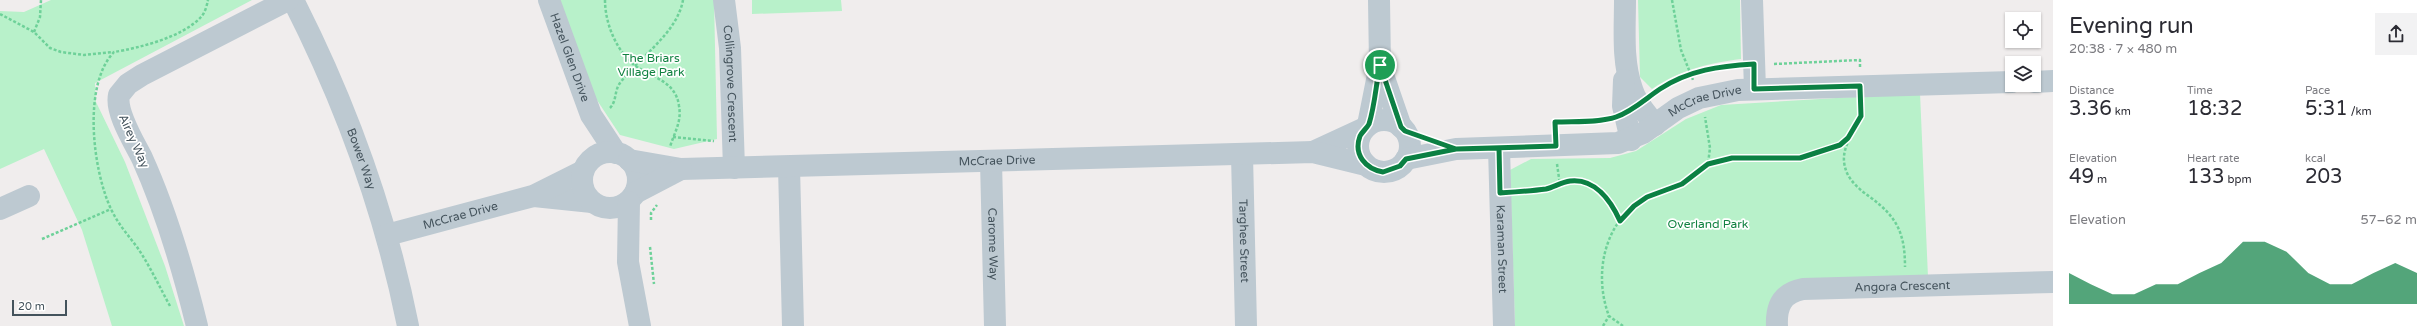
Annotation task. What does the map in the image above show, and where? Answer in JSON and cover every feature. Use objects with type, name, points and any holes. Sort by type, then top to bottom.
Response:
[{"type":"street","name":"Airey Way","points":[[197,326],[170,232],[146,167],[120,112],[119,95],[128,84],[142,75],[288,0]]},
{"type":"street","name":"Bower Way","points":[[293,0],[346,112],[387,235],[408,326]]},
{"type":"street","name":"Hazel Glen Drive","points":[[549,0],[591,115],[623,156]]},
{"type":"street","name":"Collingrove Crescent","points":[[724,0],[730,48],[734,168]]},
{"type":"street","points":[[1379,0],[1380,65],[1367,127],[1358,143],[1358,151],[1366,165],[1383,172],[1400,166],[1406,159],[1410,145],[1380,65]]},
{"type":"street","points":[[1625,0],[1626,68],[1622,90],[1632,109],[1655,125]]},
{"type":"street","points":[[1752,0],[1754,89]]},
{"type":"street","points":[[2041,82],[2053,81]]},
{"type":"street","name":"McCrae Drive","points":[[1406,159],[1456,149],[1611,144],[1631,140],[1678,108],[1700,98],[1738,90],[2005,82]]},
{"type":"street","points":[[1631,140],[1632,109]]},
{"type":"street","name":"Hazel Glen Drive","points":[[588,165],[591,115]]},
{"type":"street","points":[[1367,127],[1385,120],[1403,129]]},
{"type":"street","name":"McCrae Drive","points":[[1313,152],[1367,127]]},
{"type":"street","name":"McCrae Drive","points":[[1403,129],[1456,149]]},
{"type":"street","name":"Karaman Street","points":[[1499,148],[1504,326]]},
{"type":"street","name":"McCrae Drive","points":[[623,156],[681,169],[1313,152],[1366,165]]},
{"type":"street","points":[[628,262],[599,205],[583,188],[588,165],[603,154],[623,156],[638,176],[632,198],[628,262],[640,326]]},
{"type":"street","name":"Targhee Street","points":[[1242,155],[1246,326]]},
{"type":"street","name":"Carome Way","points":[[991,161],[995,326]]},
{"type":"street","name":"McCrae Drive","points":[[387,235],[533,196],[588,165]]},
{"type":"street","points":[[789,166],[793,326]]},
{"type":"street","name":"McCrae Drive","points":[[632,198],[681,169]]},
{"type":"street","points":[[0,208],[28,196]]},
{"type":"street","name":"McCrae Drive","points":[[533,196],[599,205]]},
{"type":"street","points":[[599,205],[622,206],[632,198]]},
{"type":"street","name":"Angora Crescent","points":[[1777,326],[1778,308],[1782,300],[1793,291],[1905,285],[2053,282]]},
{"type":"path","points":[[34,32],[40,18],[41,0]]},
{"type":"path","points":[[591,115],[610,108],[614,104],[620,84],[669,28],[678,14],[683,0]]},
{"type":"path","points":[[1672,0],[1681,50],[1700,98],[1707,124],[1710,148],[1708,164]]},
{"type":"path","points":[[0,14],[34,32],[43,43],[61,52],[84,55],[114,52]]},
{"type":"path","points":[[1560,185],[1555,122],[1607,120],[1632,109],[1661,88],[1691,74],[1725,66],[1860,60],[1861,116],[1848,138],[1844,151],[1847,172],[1863,192],[1888,211],[1898,224],[1902,238],[1905,285]]},
{"type":"path","points":[[673,137],[701,139],[733,145]]},
{"type":"path","points":[[1623,326],[1609,316],[1602,287],[1603,255],[1620,221],[1634,206],[1647,197],[1682,184],[1708,164],[1732,158],[1800,158],[1840,145],[1848,138]]},
{"type":"path","points":[[1500,193],[1548,188],[1569,181],[1589,184],[1601,192],[1614,206],[1620,221]]},
{"type":"path","points":[[42,239],[111,209]]},
{"type":"path","points":[[1603,326],[1609,316]]},
{"type":"green space","points":[[51,0],[252,0],[95,83],[96,102],[125,162],[165,266],[184,326],[112,326],[82,230],[44,149],[0,169],[0,11],[24,12]]},
{"type":"green space","name":"The Briars Village Park","points":[[550,0],[714,0],[717,139],[674,149],[620,135],[589,88]]},
{"type":"green space","points":[[752,0],[841,0],[842,11],[752,14]]},
{"type":"green space","points":[[1638,0],[1740,0],[1741,59],[1695,68],[1673,77],[1652,89],[1640,77]]},
{"type":"green space","name":"Overland Park","points":[[1920,93],[1928,277],[1800,281],[1770,326],[1515,326],[1510,170],[1531,159],[1610,158],[1636,151],[1686,119],[1721,105]]},
{"type":"route","points":[[1380,65],[1368,125],[1361,135],[1358,143],[1358,151],[1361,159],[1366,165],[1374,170],[1383,172],[1392,171],[1400,166],[1406,159],[1456,149],[1556,146],[1555,122],[1607,120],[1632,109],[1661,88],[1674,82],[1709,68],[1725,66],[1754,64],[1754,89],[1860,86],[1861,116],[1848,138],[1840,145],[1800,158],[1732,158],[1708,164],[1682,184],[1647,197],[1634,206],[1620,221],[1614,206],[1601,192],[1589,184],[1569,181],[1560,185],[1531,191],[1500,193],[1499,148],[1456,149],[1405,131],[1401,127],[1380,65]]}]
